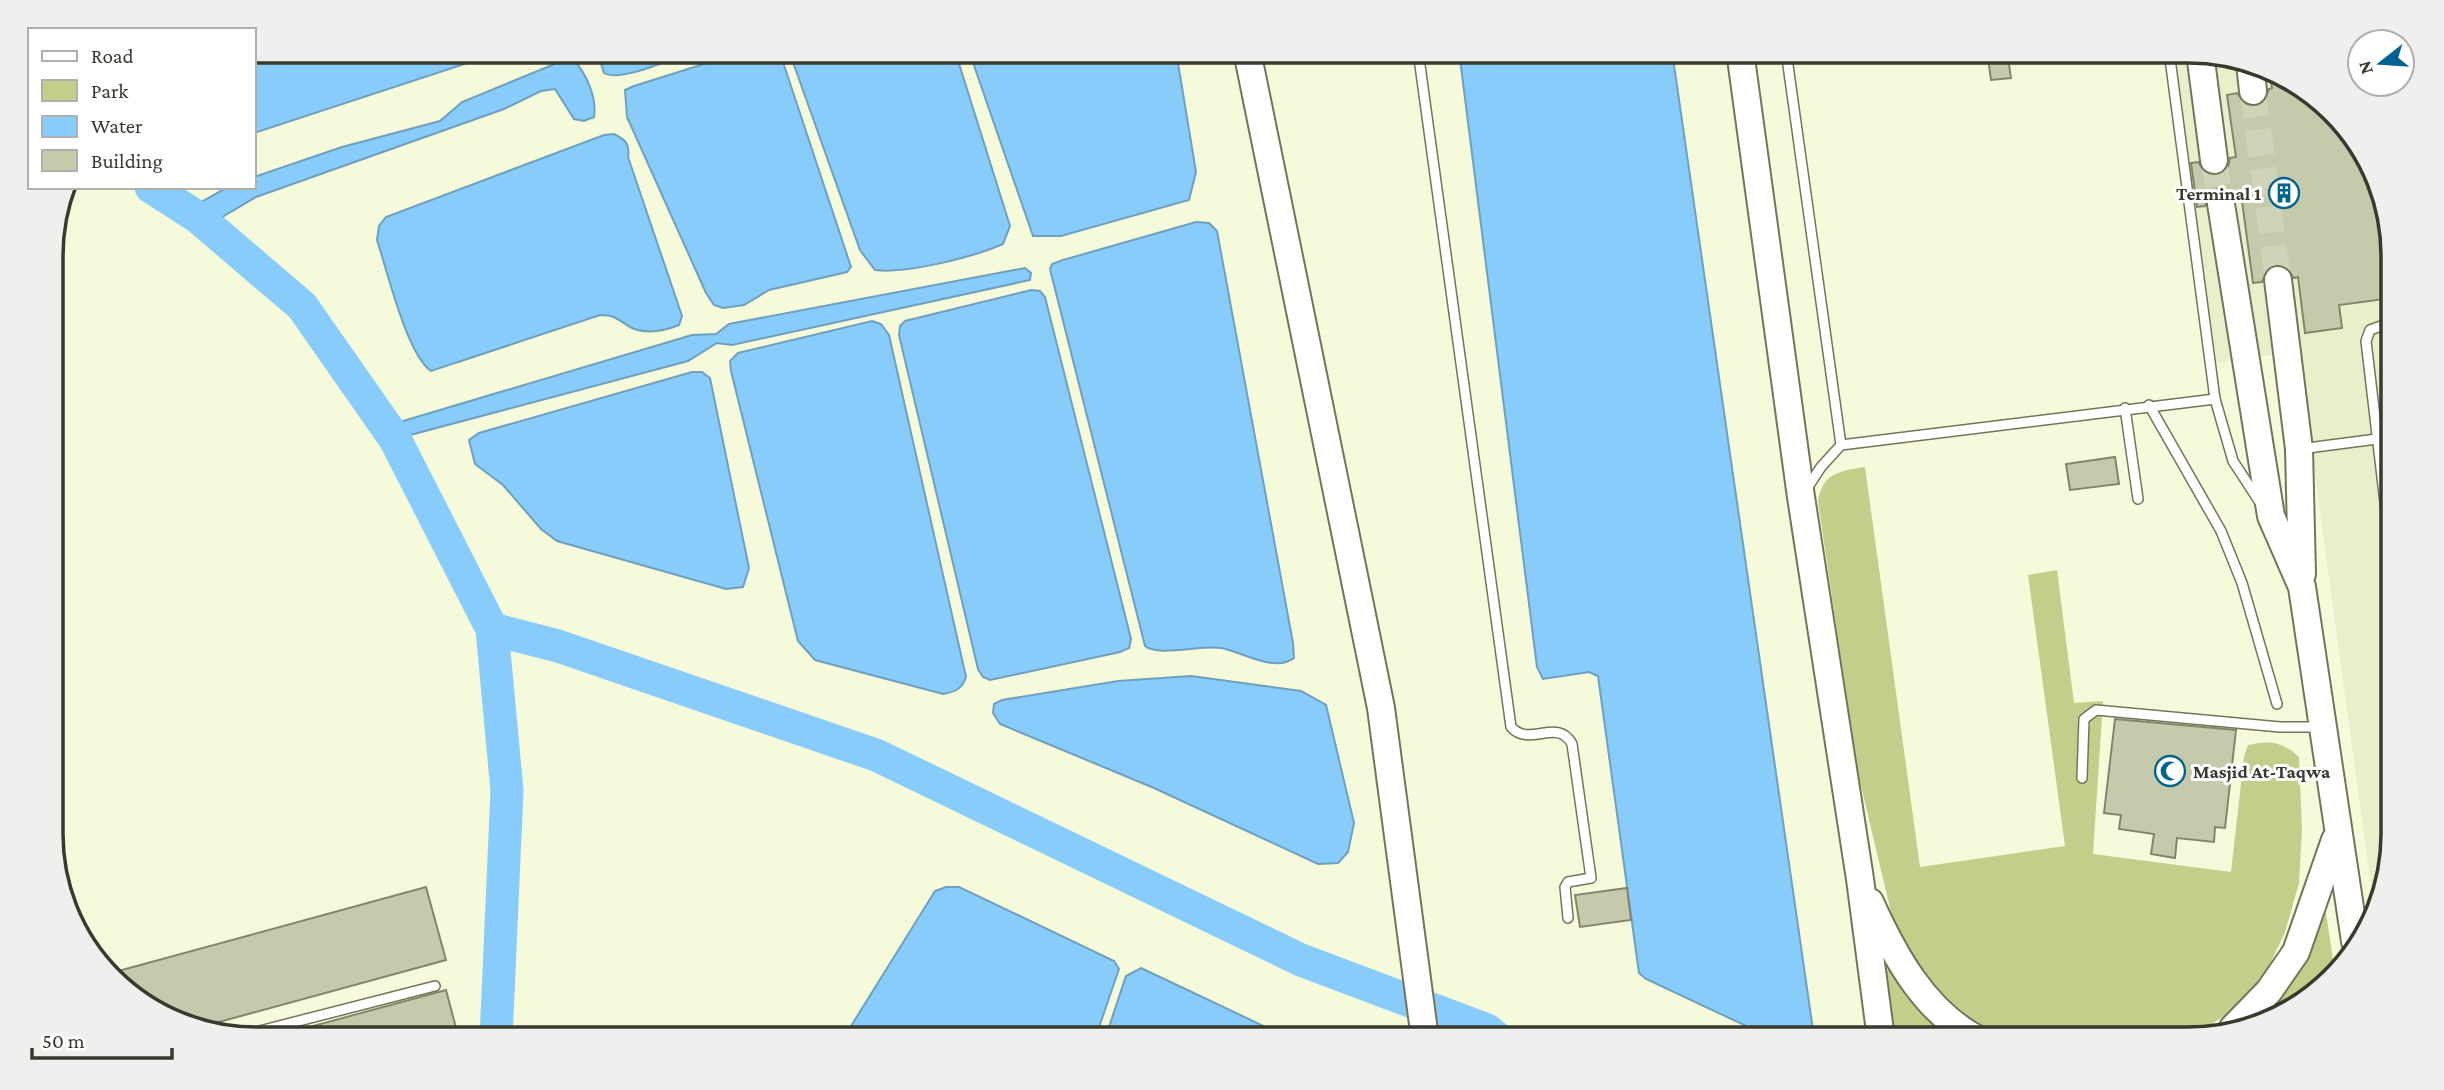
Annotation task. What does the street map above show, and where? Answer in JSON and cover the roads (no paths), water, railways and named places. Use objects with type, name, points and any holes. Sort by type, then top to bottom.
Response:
[{"type":"street","points":[[1249,63],[1374,669],[1423,1027]]},
{"type":"street","points":[[1742,63],[1801,497],[1860,879],[1879,1027]]},
{"type":"street","points":[[2201,64],[2214,160]]},
{"type":"street","points":[[2251,74],[2253,91]]},
{"type":"street","points":[[2221,204],[2271,516],[2302,587]]},
{"type":"street","points":[[2278,280],[2299,449],[2302,587],[2354,933]]},
{"type":"street","points":[[2242,1019],[2269,991],[2296,952],[2337,835]]},
{"type":"street","points":[[1860,879],[1880,925],[1923,996],[1958,1027]]},
{"type":"lane","points":[[1420,63],[1511,726],[1517,734],[1527,736],[1557,730],[1567,735],[1572,744],[1591,878],[1568,882],[1565,887],[1568,918]]},
{"type":"lane","points":[[1788,63],[1841,445]]},
{"type":"lane","points":[[2171,63],[2215,399],[2233,461],[2241,478],[2271,516]]},
{"type":"lane","points":[[2381,326],[2370,330],[2366,341],[2381,477]]},
{"type":"lane","points":[[1801,497],[1821,467],[1841,445],[2149,405],[2215,399]]},
{"type":"lane","points":[[2149,405],[2221,531],[2242,583],[2277,704]]},
{"type":"lane","points":[[2125,408],[2138,499]]},
{"type":"lane","points":[[2299,449],[2381,438]]},
{"type":"lane","points":[[2082,778],[2084,719],[2096,710],[2280,727],[2322,727]]},
{"type":"lane","points":[[275,1027],[435,986]]},
{"type":"water","points":[[256,63],[467,63],[256,132]]},
{"type":"water","points":[[557,63],[576,63],[587,80],[595,110],[594,117],[584,121],[574,119],[555,89],[541,91],[504,109],[256,197],[224,216],[211,229],[187,210],[224,189],[256,189],[256,176],[342,147],[440,121],[462,102]]},
{"type":"water","points":[[601,63],[662,63],[623,75],[604,73]]},
{"type":"water","points":[[707,63],[783,63],[851,267],[847,272],[769,290],[744,305],[723,308],[714,305],[706,293],[627,117],[625,90]]},
{"type":"water","points":[[793,63],[959,63],[1010,226],[1003,244],[940,263],[888,271],[875,270],[860,250]]},
{"type":"water","points":[[973,63],[1178,63],[1196,172],[1189,200],[1061,236],[1033,236]]},
{"type":"water","points":[[1461,63],[1674,63],[1813,1027],[1748,1027],[1646,979],[1639,973],[1598,676],[1589,672],[1543,679],[1537,667]]},
{"type":"water","points":[[614,134],[628,146],[628,157],[682,316],[679,325],[642,331],[613,317],[600,315],[431,371],[414,348],[399,311],[377,240],[379,226],[386,217],[604,135]]},
{"type":"water","points":[[1196,222],[1209,223],[1217,231],[1293,643],[1294,658],[1286,662],[1258,660],[1221,648],[1160,651],[1145,646],[1050,269],[1052,264],[1063,260]]},
{"type":"water","points":[[1025,268],[1031,273],[1030,280],[732,345],[717,343],[688,361],[395,439],[386,426],[692,335],[716,334],[729,324]]},
{"type":"water","points":[[1031,290],[1040,291],[1045,297],[1131,639],[1129,648],[1120,652],[990,680],[983,677],[978,669],[899,335],[900,326],[905,321]]},
{"type":"water","points":[[872,321],[881,324],[889,335],[966,677],[960,687],[943,694],[815,660],[798,641],[731,371],[730,361],[738,353]]},
{"type":"water","points":[[692,372],[702,372],[710,378],[749,568],[743,587],[726,589],[557,541],[541,529],[503,485],[475,464],[469,440],[479,433]]},
{"type":"water","points":[[1191,676],[1301,691],[1326,705],[1354,823],[1348,852],[1338,863],[1318,864],[1154,788],[1000,724],[993,713],[994,704],[1002,700],[1118,681]]},
{"type":"water","points":[[946,887],[959,887],[1114,961],[1119,969],[1099,1027],[850,1027],[935,891]]},
{"type":"water","points":[[1141,968],[1266,1027],[1109,1027],[1126,976]]},
{"type":"waterway","points":[[154,189],[199,218],[302,306],[395,439],[492,629],[507,791],[497,1027]]},
{"type":"waterway","points":[[492,629],[558,646],[876,755],[1301,960],[1479,1027]]},
{"type":"tunnel","points":[[2253,91],[2278,280]]},
{"type":"tunnel","points":[[2214,160],[2221,204]]},
{"type":"place","name":"Terminal 1","points":[[2284,193]]},
{"type":"place","name":"Masjid At-Taqwa","points":[[2170,771]]}]
